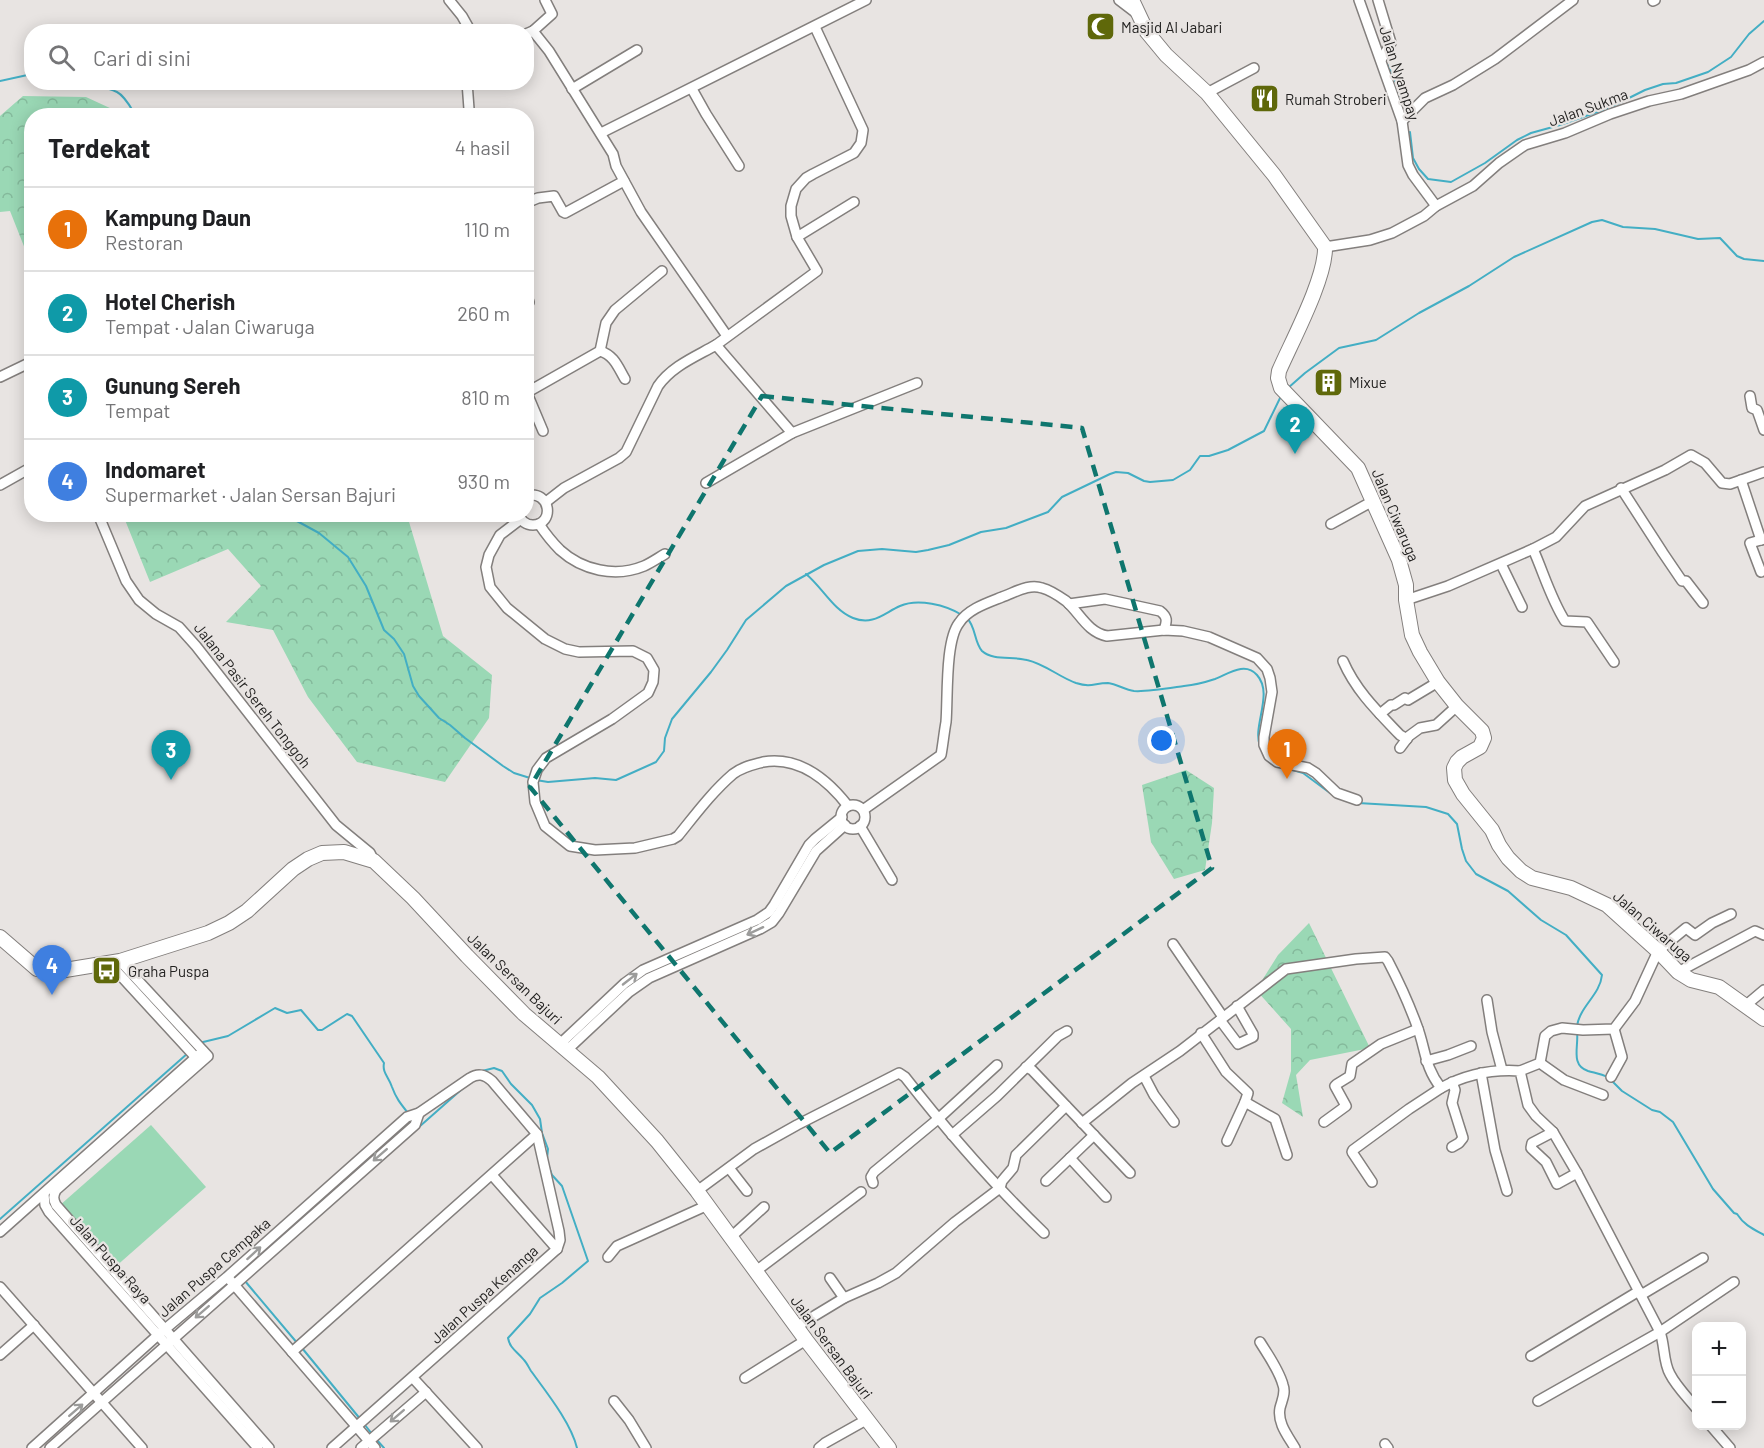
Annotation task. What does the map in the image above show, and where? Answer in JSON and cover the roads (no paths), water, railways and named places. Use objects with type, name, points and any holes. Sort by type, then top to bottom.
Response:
[{"type":"street","points":[[449,0],[466,24]]},
{"type":"street","points":[[534,30],[552,15],[545,0]]},
{"type":"street","points":[[600,133],[866,0]]},
{"type":"street","points":[[1119,0],[1138,14]]},
{"type":"street","points":[[1132,0],[1147,32],[1166,56],[1207,93],[1274,175],[1325,248],[1370,240],[1392,233],[1424,216],[1436,206]]},
{"type":"street","name":"Jalan Nyampay","points":[[1359,0],[1402,121],[1408,165],[1436,206]]},
{"type":"street","points":[[1378,0],[1391,43],[1381,60]]},
{"type":"street","points":[[1402,121],[1425,98],[1495,59],[1573,0]]},
{"type":"street","points":[[546,502],[564,488],[626,452],[658,386],[665,377],[716,345],[817,271],[796,237],[791,206],[796,189],[806,178],[854,153],[861,143],[862,130],[815,27]]},
{"type":"street","points":[[534,37],[549,51],[613,154],[615,164],[624,181],[666,251],[727,336]]},
{"type":"street","points":[[572,89],[637,50]]},
{"type":"street","name":"Jalan Sukma","points":[[1436,206],[1473,186],[1499,163],[1525,145],[1565,133],[1610,114],[1681,94],[1749,70],[1764,62]]},
{"type":"street","points":[[1207,93],[1254,68]]},
{"type":"street","points":[[692,88],[740,166]]},
{"type":"street","points":[[468,90],[469,108]]},
{"type":"street","points":[[534,200],[554,196],[563,212],[566,213],[624,181]]},
{"type":"street","points":[[796,237],[854,202]]},
{"type":"street","name":"Jalan Ciwaruga","points":[[1325,248],[1314,292],[1278,378],[1285,391],[1358,468],[1399,560],[1406,585],[1412,635],[1420,652],[1438,682],[1457,706],[1482,731],[1484,738],[1480,747],[1456,762],[1455,780],[1463,794],[1492,830],[1508,858],[1521,871],[1532,878],[1571,888],[1607,905],[1678,972],[1691,980],[1719,987],[1764,1019]]},
{"type":"street","points":[[600,351],[606,323],[615,310],[662,271]]},
{"type":"street","points":[[716,345],[792,433]]},
{"type":"street","points":[[534,389],[600,351],[608,353],[625,379]]},
{"type":"street","points":[[0,376],[24,365]]},
{"type":"street","points":[[706,483],[792,433],[917,383]]},
{"type":"street","points":[[1750,396],[1752,408],[1757,410],[1764,430]]},
{"type":"street","points":[[534,410],[543,431]]},
{"type":"street","points":[[1406,600],[1448,586],[1533,549],[1556,537],[1585,506],[1665,470],[1691,455],[1705,463],[1722,483],[1730,484],[1764,472]]},
{"type":"street","points":[[0,485],[24,472]]},
{"type":"street","points":[[1741,480],[1763,539],[1750,543],[1761,572]]},
{"type":"street","points":[[1621,488],[1682,581],[1686,581],[1703,603]]},
{"type":"street","points":[[525,522],[529,525],[539,524],[547,515],[546,502],[534,495]]},
{"type":"street","points":[[1331,524],[1373,501]]},
{"type":"street","name":"Jalana Pasir Sereh Tonggoh","points":[[101,522],[121,571],[139,600],[156,614],[180,627],[336,825],[370,853],[374,861]]},
{"type":"street","points":[[514,522],[500,535],[489,555],[486,567],[490,587],[507,608],[545,639],[565,649],[579,652],[633,651],[647,658],[654,670],[654,682],[648,693],[612,719],[546,758],[537,770],[533,782],[535,802],[545,826],[570,846],[595,850],[635,848],[673,839],[734,773],[747,765],[773,761],[788,762],[806,768],[823,779],[848,806]]},
{"type":"street","points":[[539,524],[559,549],[590,568],[612,571],[633,569],[665,554]]},
{"type":"street","points":[[1533,549],[1554,603],[1565,621],[1587,622],[1614,662]]},
{"type":"street","points":[[1501,564],[1522,607]]},
{"type":"street","points":[[863,810],[941,754],[946,722],[952,638],[962,618],[983,605],[1035,586],[1059,596],[1084,622],[1102,635],[1164,630],[1183,631],[1209,637],[1257,658],[1267,669],[1272,692],[1264,737],[1264,745],[1269,756],[1277,762],[1308,768],[1337,793],[1358,800]]},
{"type":"street","points":[[1069,604],[1106,599],[1160,611],[1167,620],[1164,630]]},
{"type":"street","points":[[1343,662],[1361,694],[1400,735],[1407,739]]},
{"type":"street","points":[[1380,714],[1391,705],[1405,698],[1408,700],[1438,682]]},
{"type":"street","points":[[1400,748],[1420,728],[1440,723],[1457,706]]},
{"type":"street","points":[[563,1047],[649,978],[726,939],[760,929],[776,918],[816,851],[843,821],[843,811],[848,806],[856,806],[863,810],[865,819],[860,826],[852,828],[843,821]]},
{"type":"street","points":[[860,826],[892,880]]},
{"type":"street","name":"Jalan Sersan Bajuri","points":[[0,937],[37,969],[53,972],[114,962],[208,933],[229,923],[294,869],[322,853],[344,852],[374,861],[413,898],[524,1014],[598,1077],[657,1141],[708,1205],[796,1327],[889,1448]]},
{"type":"street","points":[[1614,1029],[1635,1001],[1658,951],[1687,927],[1695,935],[1731,914]]},
{"type":"street","points":[[1678,972],[1755,931],[1764,935]]},
{"type":"street","points":[[1173,945],[1238,1044],[1254,1036],[1237,1006]]},
{"type":"street","points":[[1082,1123],[1286,969],[1356,959],[1384,957],[1388,961],[1403,990],[1418,1029],[1432,1077],[1441,1088]]},
{"type":"street","points":[[0,1232],[50,1202],[49,1187],[200,1057],[114,962]]},
{"type":"street","points":[[1745,1005],[1764,990]]},
{"type":"street","points":[[1487,1000],[1502,1070]]},
{"type":"street","points":[[1540,1063],[1545,1036],[1551,1030],[1562,1028],[1614,1029]]},
{"type":"street","points":[[1324,1122],[1346,1106],[1335,1086],[1350,1076],[1352,1064],[1381,1044],[1418,1029]]},
{"type":"street","points":[[1611,1077],[1622,1057],[1614,1029]]},
{"type":"street","points":[[952,1135],[997,1096],[1058,1036],[1067,1031]]},
{"type":"street","points":[[1201,1033],[1226,1072],[1247,1092],[1245,1102],[1227,1141]]},
{"type":"street","points":[[1426,1061],[1471,1046]]},
{"type":"street","points":[[1372,1182],[1352,1152],[1353,1150],[1409,1109],[1452,1082],[1481,1073],[1502,1070],[1520,1071],[1540,1063]]},
{"type":"street","points":[[1540,1063],[1564,1080],[1603,1095]]},
{"type":"street","points":[[873,1183],[871,1177],[874,1172],[938,1119],[997,1065]]},
{"type":"street","points":[[1026,1067],[1032,1070],[1130,1173]]},
{"type":"street","points":[[1520,1071],[1528,1105],[1553,1132],[1577,1173],[1660,1332],[1670,1374],[1692,1403]]},
{"type":"street","points":[[1481,1073],[1495,1150],[1507,1191]]},
{"type":"street","name":"Jalan Puspa Cempaka","points":[[50,1448],[169,1341],[350,1168],[407,1117],[419,1113],[479,1074]]},
{"type":"street","name":"Jalan Puspa Kenanga","points":[[332,1448],[557,1249],[560,1236],[537,1134],[492,1080],[479,1074]]},
{"type":"street","points":[[697,1191],[754,1149],[796,1125],[896,1074],[902,1074],[952,1135],[1044,1233]]},
{"type":"street","points":[[1144,1076],[1154,1095],[1174,1122]]},
{"type":"street","points":[[1452,1082],[1455,1090],[1452,1102],[1463,1138],[1452,1147]]},
{"type":"street","points":[[1245,1102],[1275,1119],[1287,1155]]},
{"type":"street","points":[[796,1327],[844,1298],[896,1273],[955,1222],[1000,1188],[1002,1181],[1013,1168],[1016,1155],[1066,1106]]},
{"type":"street","points":[[407,1117],[415,1125],[419,1113]]},
{"type":"street","name":"Jalan Puspa Cempaka","points":[[32,1448],[161,1332],[230,1281],[415,1125]]},
{"type":"street","points":[[1553,1132],[1532,1143],[1531,1148],[1546,1162],[1557,1184],[1577,1173]]},
{"type":"street","points":[[292,1352],[537,1134]]},
{"type":"street","points":[[1046,1181],[1094,1135]]},
{"type":"street","points":[[1070,1158],[1106,1197]]},
{"type":"street","points":[[350,1168],[357,1176]]},
{"type":"street","points":[[729,1168],[747,1191]]},
{"type":"street","points":[[492,1176],[557,1249]]},
{"type":"street","points":[[756,1271],[861,1192]]},
{"type":"street","name":"Jalan Puspa Raya","points":[[50,1202],[169,1341],[269,1448]]},
{"type":"street","points":[[608,1257],[617,1246],[708,1205]]},
{"type":"street","points":[[731,1237],[764,1207]]},
{"type":"street","points":[[1531,1356],[1703,1258]]},
{"type":"street","points":[[830,1278],[844,1298]]},
{"type":"street","points":[[230,1281],[372,1444]]},
{"type":"street","points":[[1538,1401],[1660,1332],[1734,1282]]},
{"type":"street","points":[[0,1287],[142,1448]]},
{"type":"street","points":[[0,1355],[34,1325]]},
{"type":"street","points":[[745,1378],[806,1340]]},
{"type":"street","name":"Jalan Puspa Raya","points":[[169,1341],[258,1448]]},
{"type":"street","points":[[1260,1342],[1283,1384],[1284,1394],[1279,1417],[1295,1448]]},
{"type":"street","points":[[413,1378],[477,1448]]},
{"type":"street","points":[[361,1448],[372,1444],[426,1392]]},
{"type":"street","points":[[614,1401],[646,1448]]},
{"type":"street","points":[[819,1448],[866,1420]]},
{"type":"street","points":[[1715,1430],[1730,1448]]},
{"type":"waterway","points":[[1410,132],[1413,158],[1419,169],[1428,179],[1451,182],[1531,133],[1609,108],[1645,90],[1708,72],[1731,57],[1749,34],[1764,21]]},
{"type":"waterway","points":[[1387,64],[1398,87],[1402,108]]},
{"type":"waterway","points":[[0,81],[24,76]]},
{"type":"waterway","points":[[111,90],[120,94],[131,108]]},
{"type":"waterway","points":[[1288,388],[1339,348],[1376,340],[1514,257],[1592,222],[1602,220],[1623,227],[1655,229],[1698,239],[1720,238],[1737,256],[1764,261]]},
{"type":"waterway","points":[[536,780],[548,782],[595,778],[616,780],[656,762],[664,751],[665,738],[672,719],[711,672],[746,620],[786,586],[824,565],[858,551],[882,549],[916,552],[949,545],[981,532],[1006,528],[1048,512],[1062,497],[1116,472],[1128,473],[1150,482],[1173,480],[1190,470],[1200,456],[1209,456],[1228,450],[1264,431],[1282,394]]},
{"type":"waterway","points":[[299,522],[319,533],[348,557],[366,586],[384,630],[394,639],[404,654],[413,686],[419,696],[439,718],[465,738],[514,773],[530,778]]},
{"type":"waterway","points":[[806,574],[839,610],[860,620],[872,620],[900,606],[915,603],[948,608],[962,615]]},
{"type":"waterway","points":[[967,618],[979,647],[987,654],[1034,662],[1081,684],[1108,683],[1134,691],[1145,691],[1200,683],[1242,669],[1252,671],[1262,683],[1264,691],[1258,738],[1260,746]]},
{"type":"waterway","points":[[1286,768],[1303,773],[1330,793]]},
{"type":"waterway","points":[[1358,803],[1426,807],[1448,814],[1457,824],[1466,861],[1476,874],[1508,891],[1541,920],[1566,935],[1602,975],[1598,989],[1582,1012],[1577,1026]]},
{"type":"waterway","points":[[199,1043],[228,1036],[275,1008],[287,1013],[301,1010],[318,1030],[322,1030],[347,1014],[352,1016],[384,1063],[385,1072],[395,1094],[408,1113]]},
{"type":"waterway","points":[[1577,1032],[1576,1054],[1579,1064],[1588,1071],[1607,1077]]},
{"type":"waterway","points":[[0,1219],[188,1053]]},
{"type":"waterway","points":[[482,1071],[494,1068],[502,1071],[511,1084],[532,1105],[540,1119],[548,1149],[547,1159]]},
{"type":"waterway","points":[[1612,1081],[1622,1091],[1673,1122],[1713,1189],[1746,1224],[1764,1235]]},
{"type":"waterway","points":[[419,1127],[462,1089]]},
{"type":"waterway","points":[[548,1164],[552,1175],[562,1186],[588,1261],[540,1298],[530,1314],[508,1338],[512,1347],[525,1361],[558,1408],[570,1429],[577,1448]]},
{"type":"waterway","points":[[246,1280],[298,1344]]},
{"type":"waterway","points":[[302,1348],[361,1420]]},
{"type":"waterway","points":[[365,1425],[372,1434]]},
{"type":"waterway","points":[[376,1439],[384,1448]]},
{"type":"place","name":"Masjid Al Jabari","points":[[1100,27]]},
{"type":"place","name":"Rumah Stroberi","points":[[1264,99]]},
{"type":"place","name":"Mixue","points":[[1328,382]]},
{"type":"place","name":"Hotel Cherish","points":[[1295,454]]},
{"type":"place","name":"Kampung Daun","points":[[1287,779]]},
{"type":"place","name":"Gunung Sereh","points":[[171,780]]},
{"type":"place","name":"Graha Puspa","points":[[107,971]]},
{"type":"place","name":"Indomaret","points":[[52,995]]}]
